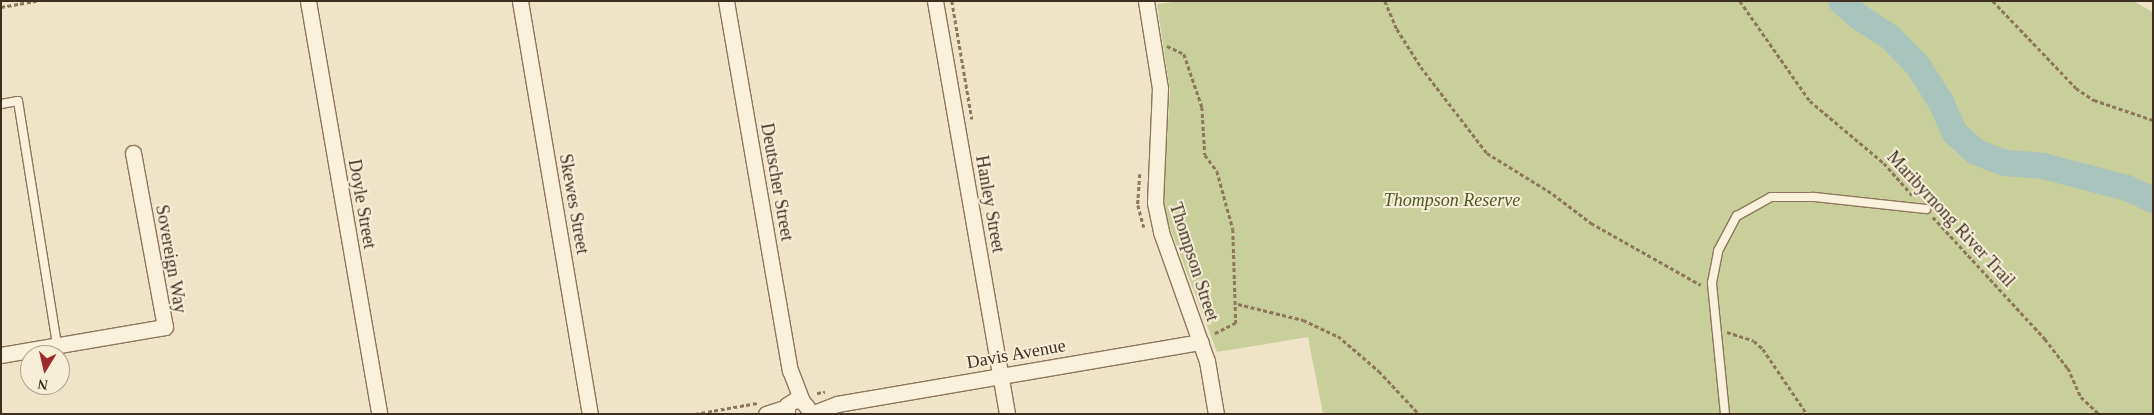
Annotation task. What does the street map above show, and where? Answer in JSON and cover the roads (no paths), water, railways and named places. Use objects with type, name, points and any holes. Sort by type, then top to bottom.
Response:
[{"type":"street","name":"Doyle Street","points":[[308,1],[380,414]]},
{"type":"street","name":"Skewes Street","points":[[520,1],[590,414]]},
{"type":"street","name":"Deutscher Street","points":[[726,1],[798,408]]},
{"type":"street","name":"Hanley Street","points":[[935,1],[1007,414]]},
{"type":"street","name":"Thompson Street","points":[[1146,1],[1162,43],[1155,203],[1161,232],[1210,339],[1216,414]]},
{"type":"street","name":"Sovereign Way","points":[[57,345],[165,327],[133,153]]},
{"type":"street","name":"Davis Avenue","points":[[765,408],[798,408],[837,404],[1210,339]]},
{"type":"street","name":"Sovereign Way","points":[[1,355],[20,352]]},
{"type":"lane","points":[[1,104],[18,101],[57,345]]},
{"type":"lane","points":[[1725,414],[1712,292],[1714,266],[1723,236],[1737,216],[1771,197],[1814,197],[1926,209]]},
{"type":"waterway","points":[[1841,1],[1859,17],[1891,38],[1918,66],[1941,102],[1955,133],[1976,152],[2004,163],[2043,166],[2127,188],[2153,200]]},
{"type":"park label","name":"Thompson Reserve","points":[[1452,200]]}]
